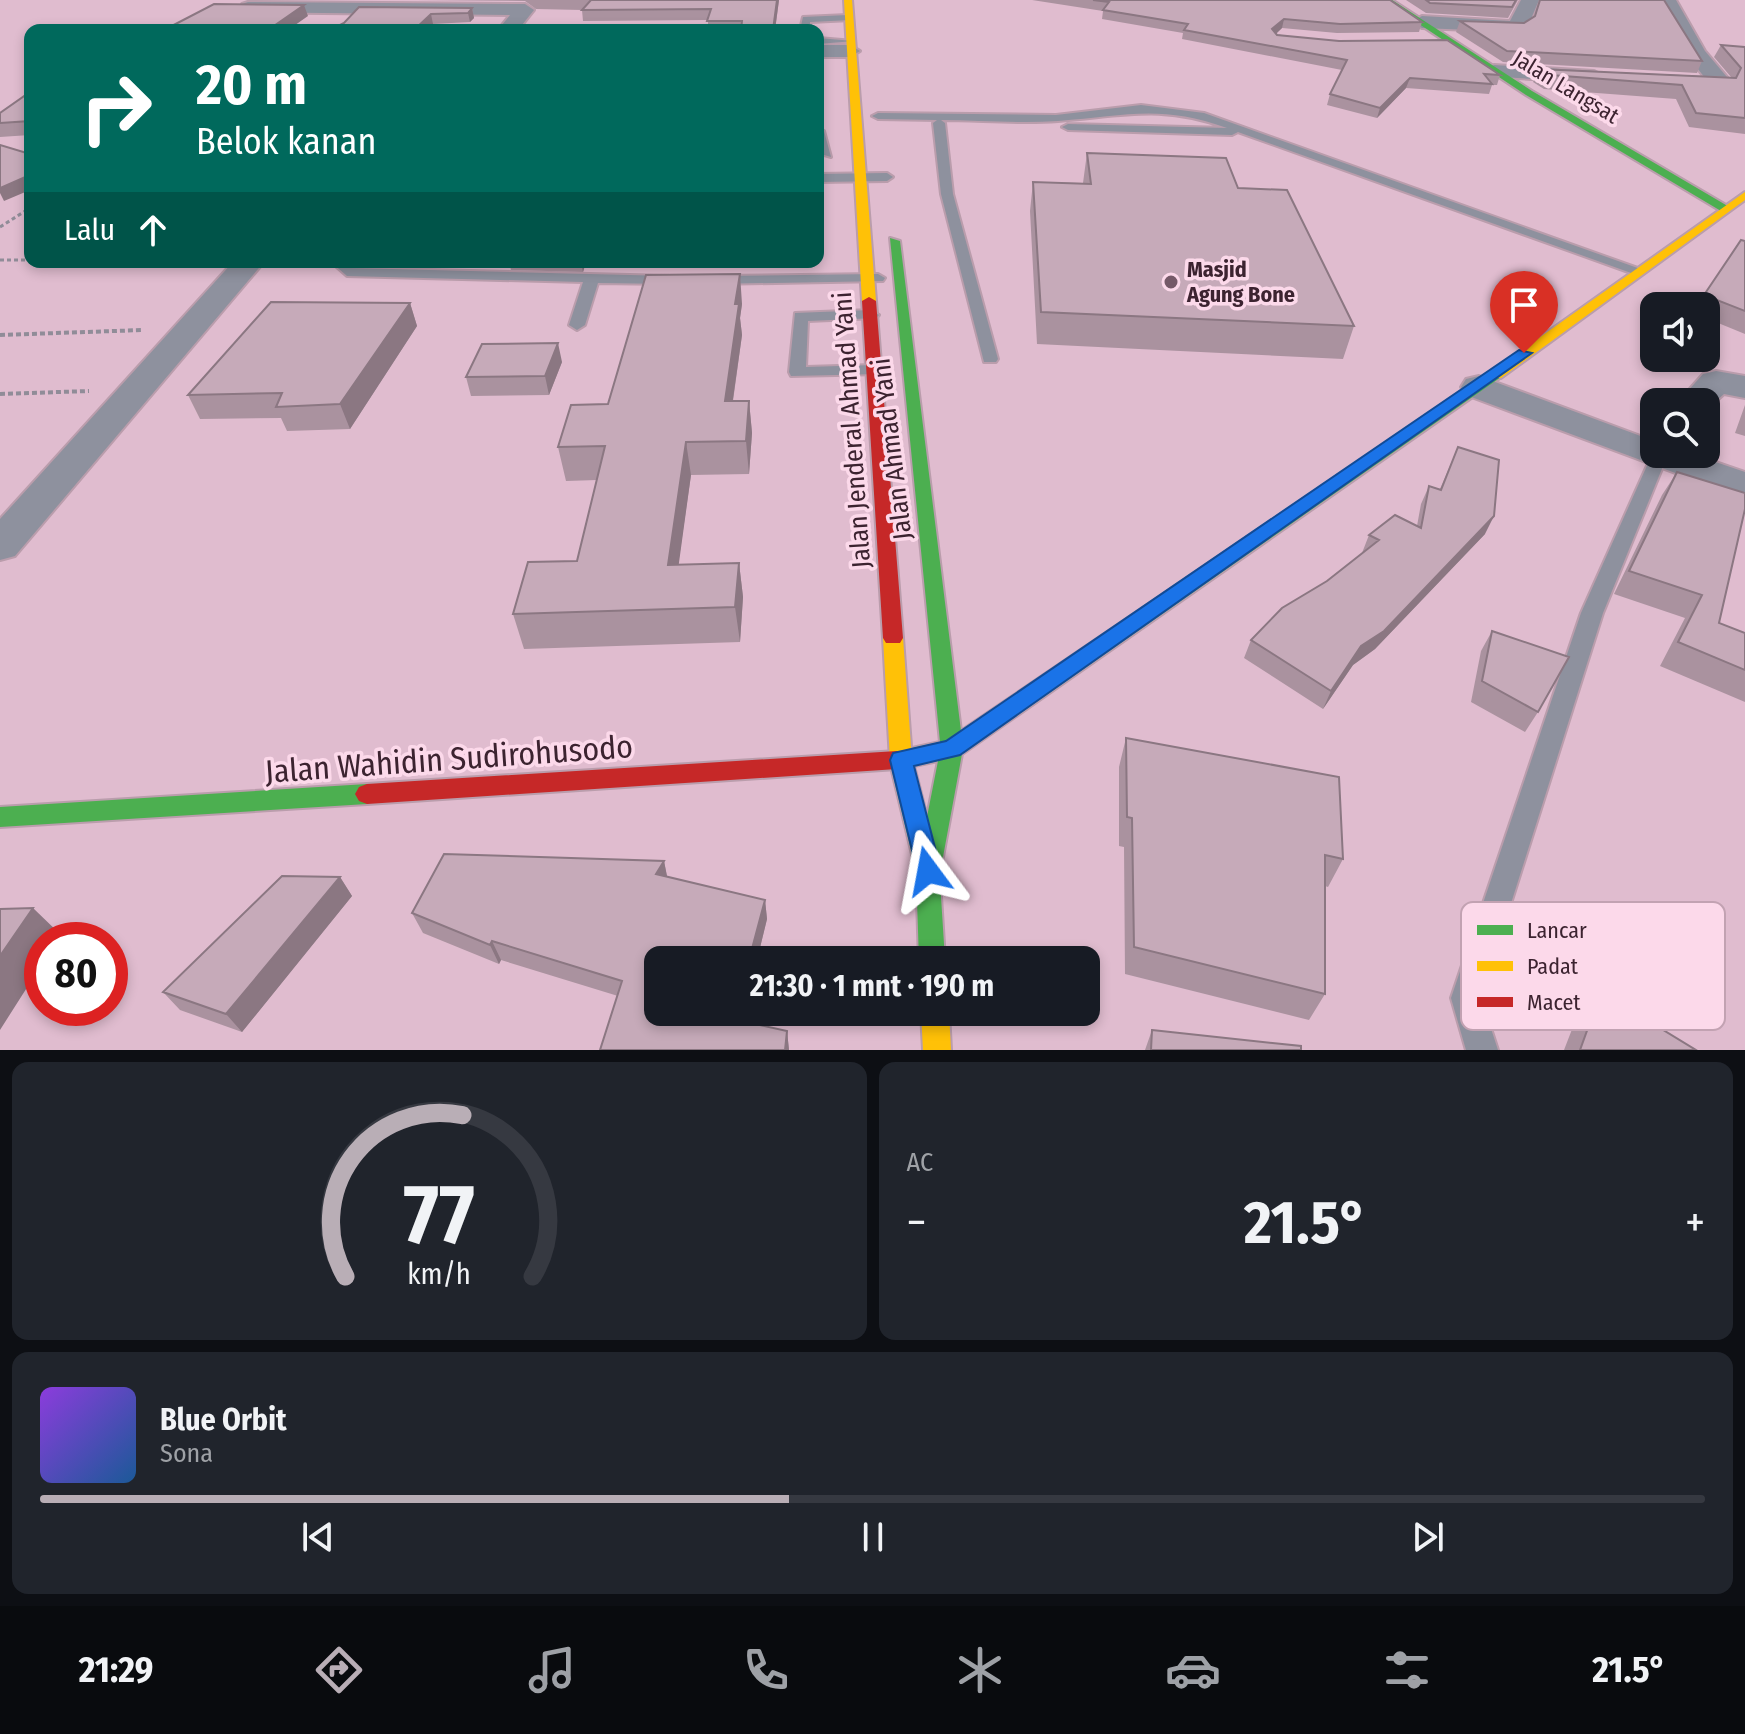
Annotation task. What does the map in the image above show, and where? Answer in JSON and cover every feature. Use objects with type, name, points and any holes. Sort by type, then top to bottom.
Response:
[{"type":"main road","points":[[866,0],[870,43]]},
{"type":"main road","points":[[1387,0],[1418,32]]},
{"type":"main road","name":"Jalan Jenderal Ahmad Yani","points":[[848,9],[857,177],[871,315],[901,760],[928,871]]},
{"type":"main road","name":"Jalan Langsat","points":[[1446,40],[1725,208]]},
{"type":"main road","points":[[856,154],[880,126]]},
{"type":"main road","points":[[880,126],[887,184]]},
{"type":"main road","points":[[952,749],[1490,378],[1745,195]]},
{"type":"main road","name":"Jalan Ahmad Yani","points":[[891,220],[952,749],[928,871]]},
{"type":"main road","name":"Jalan Wahidin Sudirohusodo","points":[[0,817],[901,760],[952,749]]},
{"type":"main road","points":[[928,871],[931,946]]},
{"type":"main road","points":[[936,1026],[937,1050]]},
{"type":"street","points":[[1418,32],[1518,26],[1530,0]]},
{"type":"street","points":[[1667,0],[1696,54],[1721,85],[1700,84]]},
{"type":"street","points":[[232,8],[529,5]]},
{"type":"street","points":[[513,24],[529,5]]},
{"type":"street","points":[[1418,32],[1446,40]]},
{"type":"street","points":[[824,50],[850,46]]},
{"type":"street","points":[[1494,71],[1621,79]]},
{"type":"street","points":[[0,546],[244,268]]},
{"type":"street","points":[[1490,378],[1640,441]]},
{"type":"street","points":[[1710,388],[1716,382],[1745,387]]},
{"type":"street","points":[[1720,446],[1745,455]]},
{"type":"street","points":[[1703,468],[1745,486]]},
{"type":"lane","points":[[806,24],[806,19],[848,9]]},
{"type":"lane","points":[[824,42],[850,46]]},
{"type":"lane","points":[[880,126],[1056,118],[1122,109],[1161,109],[1200,115],[1639,271]]},
{"type":"lane","points":[[939,123],[947,194],[990,359]]},
{"type":"lane","points":[[880,126],[939,123],[1248,132]]},
{"type":"lane","points":[[824,146],[827,154]]},
{"type":"lane","points":[[824,178],[857,177],[887,184]]},
{"type":"lane","points":[[342,268],[347,272],[631,281],[898,278]]},
{"type":"lane","points":[[631,281],[634,268]]},
{"type":"lane","points":[[577,325],[591,280]]},
{"type":"lane","points":[[871,315],[800,316],[797,372],[874,370]]},
{"type":"lane","points":[[1497,902],[1592,613],[1648,468]]},
{"type":"lane","points":[[1476,1030],[1482,1050]]},
{"type":"path","points":[[0,227],[24,212]]},
{"type":"path","points":[[0,260],[24,260]]},
{"type":"path","points":[[0,335],[192,329]]},
{"type":"path","points":[[0,394],[138,390]]},
{"type":"building","points":[[591,0],[777,0],[774,24],[707,21],[711,9],[582,10]]},
{"type":"building","points":[[1093,0],[1390,0],[1422,22],[1340,24],[1284,19],[1272,29],[1277,35],[1339,41],[1447,40],[1500,75],[1484,74],[1492,84],[1410,78],[1380,108],[1330,94],[1347,60],[1184,30],[1188,24],[1103,10],[1109,2]]},
{"type":"building","points":[[1426,0],[1516,0],[1512,7],[1430,3]]},
{"type":"building","points":[[1540,0],[1664,0],[1702,61],[1507,51],[1460,21],[1524,23],[1535,16]]},
{"type":"building","points":[[214,4],[304,5],[277,24],[176,24]]},
{"type":"building","points":[[359,7],[472,8],[468,13],[431,14],[420,24],[344,23]]},
{"type":"building","points":[[1721,45],[1745,47],[1745,118],[1696,113],[1682,85],[1550,75],[1538,69],[1736,78],[1741,68]]},
{"type":"building","points":[[24,96],[24,121],[0,123],[0,113]]},
{"type":"building","points":[[0,145],[24,152],[24,178],[0,188]]},
{"type":"building","name":"Masjid Agung Bone","points":[[1087,153],[1226,158],[1238,188],[1287,190],[1354,326],[1041,312],[1033,182],[1091,184]]},
{"type":"building","points":[[1741,240],[1745,241],[1745,311],[1720,301],[1720,292],[1706,292]]},
{"type":"building","points":[[740,274],[735,304],[739,304],[725,401],[749,401],[746,441],[686,442],[668,565],[739,563],[735,607],[513,614],[528,562],[577,561],[605,446],[558,447],[571,405],[608,404],[646,275]]},
{"type":"building","points":[[271,302],[410,303],[340,404],[276,407],[282,393],[188,395]]},
{"type":"building","points":[[558,343],[545,376],[466,377],[482,344]]},
{"type":"building","points":[[1458,447],[1499,460],[1494,516],[1384,631],[1361,646],[1331,691],[1251,640],[1282,608],[1327,581],[1379,540],[1369,535],[1395,515],[1421,528],[1429,486],[1441,490]]},
{"type":"building","points":[[1677,472],[1745,493],[1745,509],[1719,623],[1745,633],[1745,670],[1678,642],[1702,595],[1629,571]]},
{"type":"building","points":[[1492,631],[1569,657],[1538,712],[1482,681]]},
{"type":"building","points":[[1126,738],[1339,777],[1343,859],[1325,855],[1325,994],[1134,947],[1132,818],[1127,817]]},
{"type":"building","points":[[444,854],[664,861],[656,874],[765,900],[753,946],[644,946],[644,1026],[764,1026],[787,1031],[785,1050],[600,1050],[622,981],[492,941],[490,945],[412,913]]},
{"type":"building","points":[[282,876],[340,877],[226,1014],[163,992]]},
{"type":"building","points":[[33,908],[0,956],[0,909]]},
{"type":"building","points":[[1152,1030],[1301,1046],[1301,1050],[1151,1050]]},
{"type":"building","points":[[1587,1030],[1663,1030],[1696,1050],[1580,1050]]},
{"type":"traffic: fast","points":[[1387,0],[1529,93],[1725,208]]},
{"type":"traffic: fast","points":[[894,241],[952,749]]},
{"type":"traffic: fast","points":[[897,760],[952,749],[1496,375]]},
{"type":"traffic: fast","points":[[931,857],[952,749]]},
{"type":"traffic: fast","points":[[901,760],[928,871],[931,946]]},
{"type":"traffic: fast","points":[[0,817],[367,794]]},
{"type":"traffic: slow","points":[[848,0],[869,301]]},
{"type":"traffic: slow","points":[[1496,375],[1745,195]]},
{"type":"traffic: slow","points":[[893,638],[901,760]]},
{"type":"traffic: slow","points":[[936,1026],[937,1050]]},
{"type":"traffic: jam","points":[[869,301],[893,638]]},
{"type":"traffic: jam","points":[[367,794],[897,760]]},
{"type":"place","name":"Masjid Agung Bone","points":[[1171,282]]},
{"type":"route","points":[[928,871],[901,760],[952,749],[1524,353]]}]
